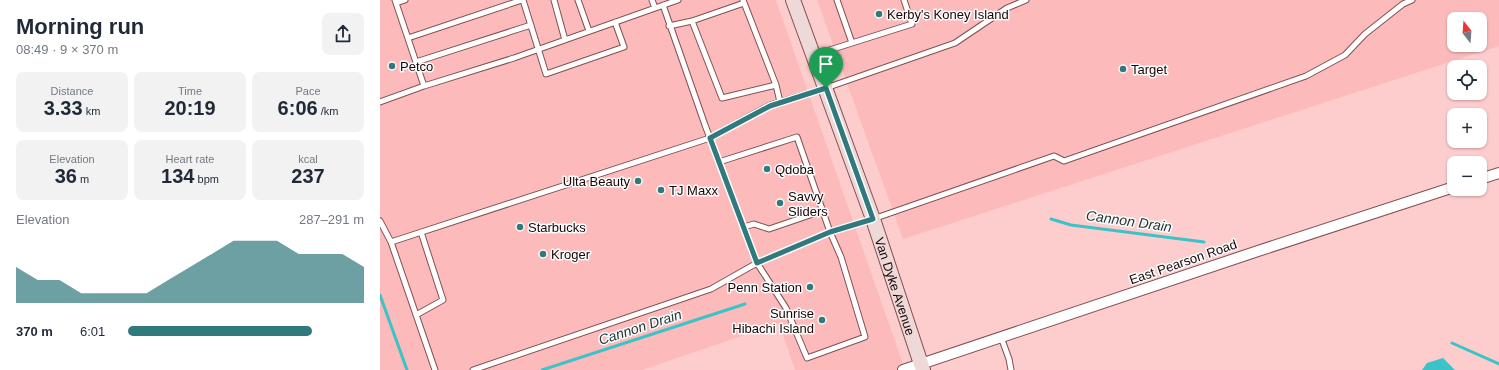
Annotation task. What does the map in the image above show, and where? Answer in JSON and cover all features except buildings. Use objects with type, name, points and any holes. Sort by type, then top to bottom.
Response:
[{"type":"main road","name":"Van Dyke Avenue","points":[[793,0],[873,219],[922,367]]},
{"type":"street","points":[[1487,177],[1499,173]]},
{"type":"street","name":"East Pearson Road","points":[[904,370],[922,367],[1001,337],[1447,189]]},
{"type":"lane","points":[[405,0],[396,2],[424,86]]},
{"type":"lane","points":[[408,38],[522,0],[546,74],[624,47],[615,22]]},
{"type":"lane","points":[[554,0],[564,40]]},
{"type":"lane","points":[[578,0],[589,31]]},
{"type":"lane","points":[[652,0],[655,8]]},
{"type":"lane","points":[[380,102],[424,86],[539,49],[678,0]]},
{"type":"lane","points":[[837,0],[852,43]]},
{"type":"lane","points":[[814,55],[912,24],[904,0]]},
{"type":"lane","points":[[391,242],[710,138],[780,102],[826,88],[954,43],[1007,8],[1026,0]]},
{"type":"lane","points":[[473,370],[711,289],[757,263],[830,232],[873,219],[1054,156],[1064,160],[1306,76],[1345,55],[1365,34],[1403,4],[1412,0]]},
{"type":"lane","points":[[669,26],[692,21],[743,1],[776,85],[780,102]]},
{"type":"lane","points":[[663,5],[669,26],[710,138],[719,162],[744,227],[757,263],[786,308],[807,358],[865,336],[841,257],[822,211],[796,137],[719,162]]},
{"type":"lane","points":[[692,21],[722,98],[776,85]]},
{"type":"lane","points":[[416,62],[531,25]]},
{"type":"lane","points":[[744,227],[754,224],[769,229],[822,211]]},
{"type":"lane","points":[[380,221],[391,242],[435,370]]},
{"type":"lane","points":[[416,315],[443,300],[421,232]]},
{"type":"lane","points":[[1001,337],[1009,358],[1011,370]]},
{"type":"shaded area","points":[[380,0],[776,0],[905,370],[795,370],[779,323],[642,370],[380,370]]},
{"type":"shaded area","points":[[817,0],[1499,0],[1499,46],[1487,50],[1487,12],[1447,12],[1447,52],[1480,52],[1456,60],[1447,60],[1447,63],[903,239]]},
{"type":"water","points":[[1443,358],[1455,370],[1422,370],[1427,363]]},
{"type":"waterway","name":"Cannon Drain","points":[[1051,219],[1071,225],[1204,242]]},
{"type":"waterway","name":"Cannon Drain","points":[[380,295],[407,370]]},
{"type":"waterway","name":"Cannon Drain","points":[[542,370],[745,304]]},
{"type":"waterway","name":"Cannon Drain","points":[[1452,343],[1499,364]]},
{"type":"place","name":"Kerby's Koney Island","points":[[879,14]]},
{"type":"place","name":"Petco","points":[[392,66]]},
{"type":"place","name":"Target","points":[[1123,69]]},
{"type":"place","name":"Qdoba","points":[[767,169]]},
{"type":"place","name":"Ulta Beauty","points":[[638,181]]},
{"type":"place","name":"TJ Maxx","points":[[661,190]]},
{"type":"place","name":"Savvy Sliders","points":[[780,203]]},
{"type":"place","name":"Starbucks","points":[[520,227]]},
{"type":"place","name":"Kroger","points":[[543,254]]},
{"type":"place","name":"Penn Station","points":[[810,287]]},
{"type":"place","name":"Sunrise Hibachi Island","points":[[822,320]]},
{"type":"route","points":[[826,88],[873,219],[830,232],[757,263],[710,138],[770,106],[826,88]]}]
